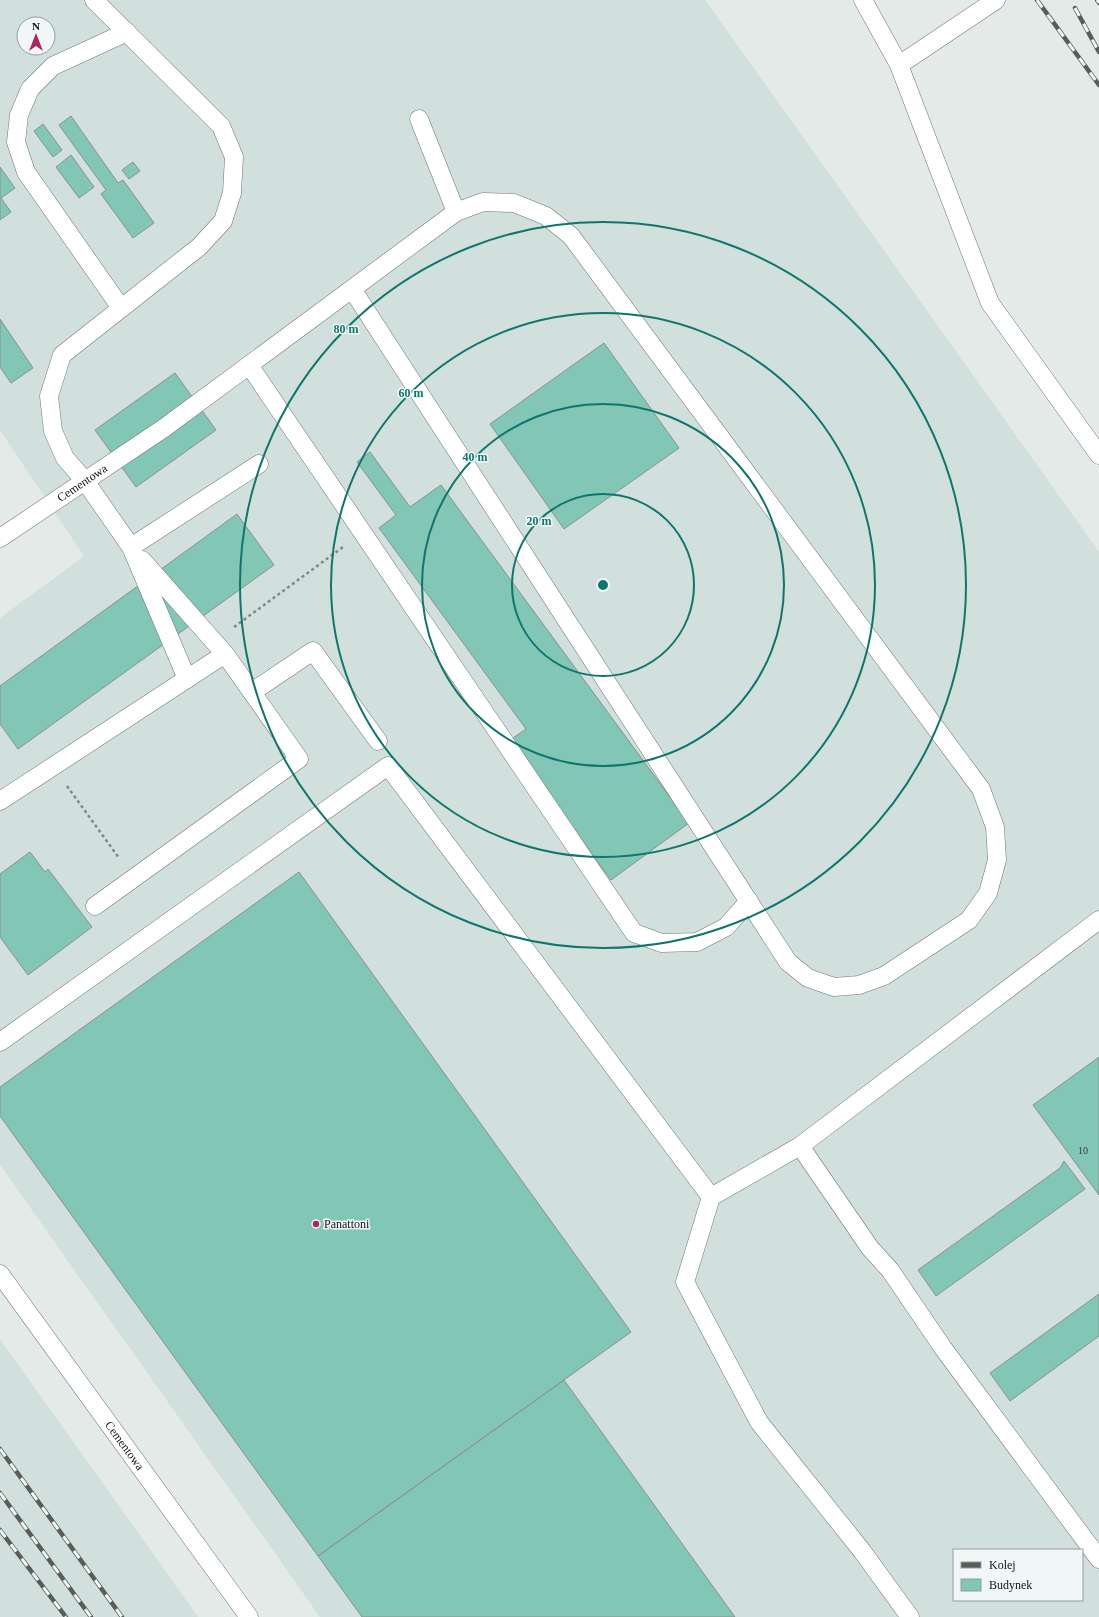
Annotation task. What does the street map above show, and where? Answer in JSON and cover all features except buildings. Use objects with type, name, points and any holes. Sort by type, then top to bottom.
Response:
[{"type":"lane","points":[[94,0],[221,126],[234,157],[232,193],[223,222],[199,247],[62,355],[49,396],[53,431],[65,458],[85,481],[131,547],[219,648],[299,759],[95,906]]},
{"type":"lane","points":[[863,0],[899,65],[990,303],[1099,455]]},
{"type":"lane","points":[[899,65],[996,0]]},
{"type":"lane","points":[[121,308],[26,172],[16,142],[19,115],[30,89],[53,66],[127,32]]},
{"type":"lane","points":[[419,119],[456,212]]},
{"type":"lane","name":"Cementowa","points":[[0,538],[164,428],[352,288],[456,212],[484,202],[514,203],[546,216],[571,236],[981,789],[995,827],[997,860],[988,894],[969,920],[884,976],[859,985],[834,987],[808,978],[788,962],[352,288]]},
{"type":"lane","points":[[249,365],[634,933],[662,943],[697,942],[726,927],[749,900]]},
{"type":"lane","points":[[131,547],[259,464]]},
{"type":"lane","points":[[131,547],[187,679]]},
{"type":"lane","points":[[0,801],[187,679],[219,648]]},
{"type":"lane","points":[[252,692],[313,651],[378,741]]},
{"type":"lane","points":[[0,1042],[388,766],[711,1197]]},
{"type":"lane","points":[[910,1617],[862,1551],[759,1422],[685,1282],[711,1197],[800,1146],[1099,920]]},
{"type":"lane","points":[[800,1146],[870,1248],[890,1270],[943,1348],[1099,1558]]},
{"type":"lane","name":"Cementowa","points":[[0,1274],[249,1617]]},
{"type":"path","points":[[219,648],[363,533]]},
{"type":"path","points":[[53,766],[133,878]]},
{"type":"shaded area","points":[[0,0],[705,0],[1099,552],[1099,1617],[320,1617],[0,1165],[0,618],[84,556],[0,430]]},
{"type":"shaded area","points":[[0,1339],[198,1617],[0,1617]]},
{"type":"railway","points":[[1037,0],[1099,85]]},
{"type":"railway","points":[[1075,8],[1099,52]]},
{"type":"railway","points":[[0,1449],[122,1617]]},
{"type":"railway","points":[[0,1493],[91,1617]]},
{"type":"railway","points":[[0,1530],[66,1617]]},
{"type":"place","name":"Panattoni","points":[[316,1224]]}]
